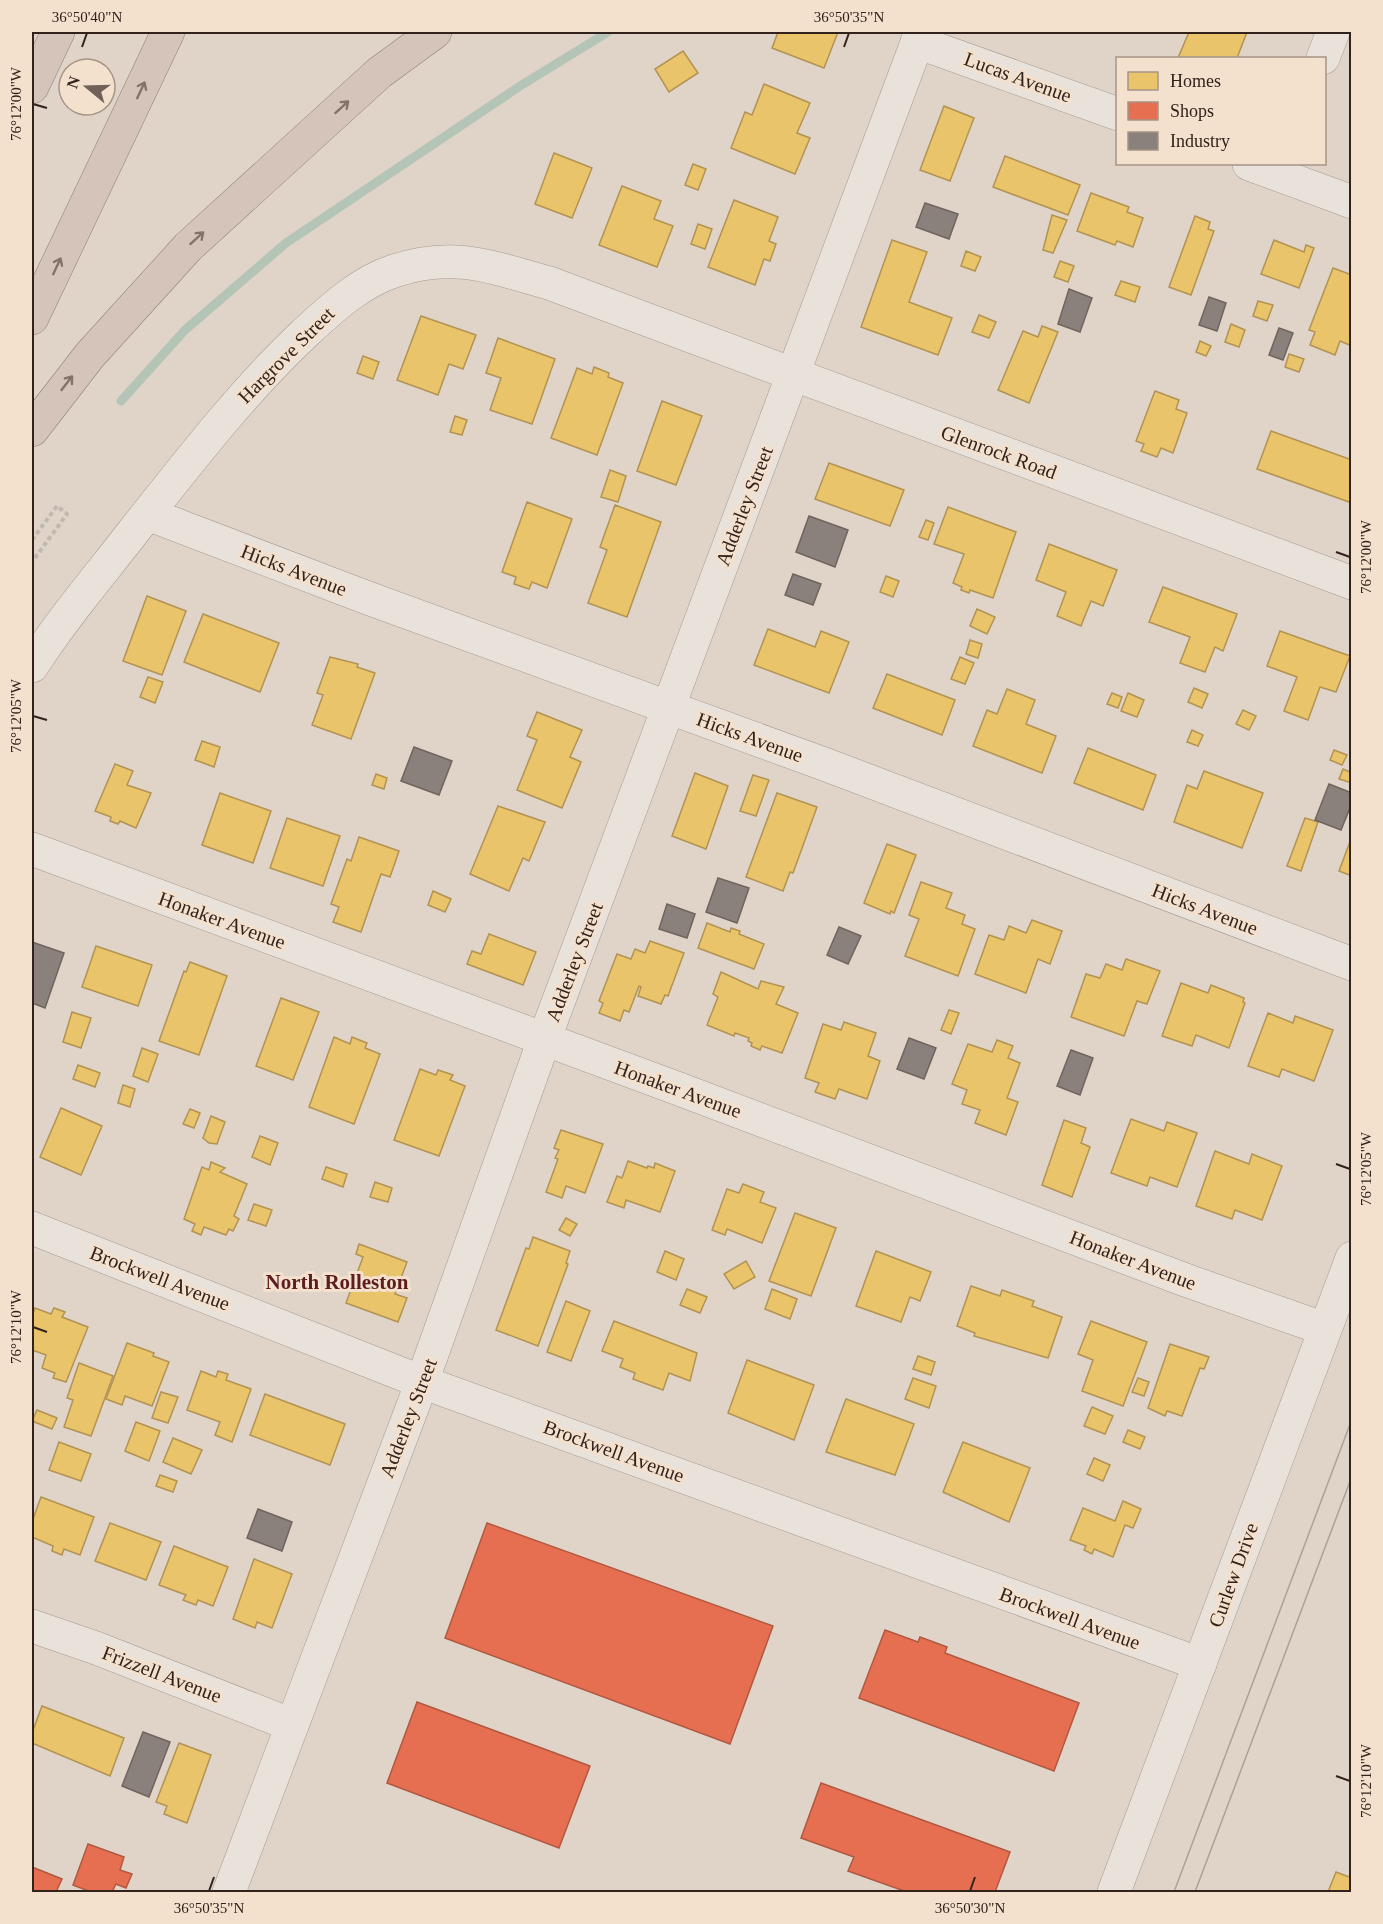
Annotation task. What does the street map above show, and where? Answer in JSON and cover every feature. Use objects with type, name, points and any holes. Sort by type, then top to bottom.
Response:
[{"type":"highway","points":[[32,87],[58,32]]},
{"type":"highway","points":[[32,318],[168,32]]},
{"type":"highway","points":[[32,430],[90,355],[188,247],[379,73],[435,32]]},
{"type":"street","points":[[1323,57],[1333,32]]},
{"type":"street","name":"Lucas Avenue","points":[[919,37],[1116,113]]},
{"type":"street","name":"Adderley Street","points":[[228,1893],[422,1382],[544,1040],[919,37]]},
{"type":"street","points":[[1255,165],[1284,170],[1352,202]]},
{"type":"street","name":"Hargrove Street","points":[[32,666],[221,422],[273,363],[331,309],[368,283],[394,271],[435,261],[471,261],[549,283],[646,320]]},
{"type":"street","name":"Glenrock Road","points":[[646,320],[1352,583]]},
{"type":"street","name":"Hicks Avenue","points":[[148,514],[824,764],[1352,964]]},
{"type":"street","name":"Honaker Avenue","points":[[32,849],[1177,1277],[1325,1329]]},
{"type":"street","name":"Brockwell Avenue","points":[[32,1228],[422,1382],[1200,1664]]},
{"type":"street","name":"Curlew Drive","points":[[1114,1893],[1352,1258]]},
{"type":"street","name":"Frizzell Avenue","points":[[32,1626],[96,1648],[292,1725]]},
{"type":"path","points":[[32,540],[57,506],[67,514],[32,562]]},
{"type":"building: Homes","points":[[778,32],[838,32],[824,68],[772,48]]},
{"type":"building: Homes","points":[[1189,32],[1247,32],[1237,57],[1178,57]]},
{"type":"building: Homes","points":[[683,51],[698,73],[669,92],[655,69]]},
{"type":"building: Homes","points":[[764,84],[810,103],[797,133],[810,138],[795,174],[731,148],[745,112],[752,115]]},
{"type":"building: Homes","points":[[944,106],[974,118],[950,181],[920,170]]},
{"type":"building: Homes","points":[[554,153],[592,168],[572,218],[535,204]]},
{"type":"building: Homes","points":[[1005,156],[1080,185],[1068,215],[993,187]]},
{"type":"building: Homes","points":[[693,164],[706,169],[698,190],[685,185]]},
{"type":"building: Homes","points":[[622,186],[661,201],[654,219],[673,226],[657,267],[599,245]]},
{"type":"building: Homes","points":[[1091,193],[1129,207],[1127,212],[1143,218],[1133,247],[1117,241],[1115,245],[1077,231]]},
{"type":"building: Homes","points":[[734,200],[778,217],[769,241],[776,244],[770,261],[764,259],[755,285],[708,267]]},
{"type":"building: Homes","points":[[1052,215],[1067,220],[1053,253],[1043,250]]},
{"type":"building: Homes","points":[[1195,216],[1210,222],[1208,229],[1214,231],[1191,295],[1169,287]]},
{"type":"building: Homes","points":[[698,224],[712,229],[705,249],[691,244]]},
{"type":"building: Homes","points":[[892,240],[927,252],[909,302],[952,318],[938,355],[861,327]]},
{"type":"building: Homes","points":[[1274,240],[1304,252],[1306,245],[1314,248],[1299,288],[1261,274]]},
{"type":"building: Homes","points":[[966,251],[981,257],[975,271],[961,266]]},
{"type":"building: Homes","points":[[1060,261],[1074,266],[1068,282],[1054,277]]},
{"type":"building: Homes","points":[[1333,268],[1352,275],[1352,346],[1340,341],[1335,355],[1310,345],[1315,332],[1309,330]]},
{"type":"building: Homes","points":[[1121,281],[1140,287],[1135,302],[1115,295]]},
{"type":"building: Homes","points":[[1258,301],[1273,305],[1267,321],[1253,316]]},
{"type":"building: Homes","points":[[979,315],[996,322],[989,338],[972,332]]},
{"type":"building: Homes","points":[[421,316],[476,335],[463,369],[449,364],[438,395],[397,380]]},
{"type":"building: Homes","points":[[1231,324],[1245,330],[1239,347],[1225,342]]},
{"type":"building: Homes","points":[[1042,326],[1058,332],[1029,403],[998,390],[1023,331],[1038,337]]},
{"type":"building: Homes","points":[[498,338],[555,359],[532,424],[490,410],[501,378],[486,373]]},
{"type":"building: Homes","points":[[1200,341],[1211,346],[1206,356],[1196,352]]},
{"type":"building: Homes","points":[[1289,354],[1304,359],[1299,372],[1285,367]]},
{"type":"building: Homes","points":[[363,356],[379,362],[373,379],[357,373]]},
{"type":"building: Homes","points":[[594,367],[609,373],[608,377],[623,383],[597,455],[551,438],[577,368],[592,374]]},
{"type":"building: Homes","points":[[1155,391],[1179,400],[1176,409],[1187,413],[1173,453],[1161,448],[1157,457],[1141,451],[1144,444],[1136,441]]},
{"type":"building: Homes","points":[[662,401],[702,416],[676,485],[637,471]]},
{"type":"building: Homes","points":[[455,416],[467,420],[462,435],[450,432]]},
{"type":"building: Homes","points":[[1271,431],[1352,460],[1352,496],[1349,502],[1257,469]]},
{"type":"building: Homes","points":[[829,463],[904,490],[890,526],[815,499]]},
{"type":"building: Homes","points":[[610,470],[626,476],[618,502],[601,497]]},
{"type":"building: Homes","points":[[527,502],[572,519],[547,588],[532,582],[529,589],[514,584],[516,577],[502,572]]},
{"type":"building: Homes","points":[[615,505],[661,522],[627,617],[588,603],[607,550],[600,547]]},
{"type":"building: Homes","points":[[948,507],[1016,532],[993,598],[970,590],[969,593],[961,590],[962,587],[953,583],[964,554],[934,544]]},
{"type":"building: Homes","points":[[926,520],[934,523],[928,540],[919,537]]},
{"type":"building: Homes","points":[[1049,544],[1117,570],[1103,606],[1091,601],[1081,626],[1057,616],[1066,592],[1036,580]]},
{"type":"building: Homes","points":[[886,576],[899,581],[893,597],[880,592]]},
{"type":"building: Homes","points":[[1163,587],[1237,614],[1223,651],[1215,647],[1205,672],[1180,663],[1190,637],[1149,622]]},
{"type":"building: Homes","points":[[147,596],[186,611],[162,675],[123,661]]},
{"type":"building: Homes","points":[[977,609],[995,617],[987,634],[970,626]]},
{"type":"building: Homes","points":[[203,614],[279,643],[260,692],[184,662]]},
{"type":"building: Homes","points":[[768,629],[815,647],[821,631],[849,642],[829,693],[754,665]]},
{"type":"building: Homes","points":[[1280,631],[1350,656],[1336,692],[1320,687],[1308,720],[1284,711],[1297,677],[1267,666]]},
{"type":"building: Homes","points":[[970,640],[982,644],[978,658],[966,654]]},
{"type":"building: Homes","points":[[330,657],[358,664],[357,667],[375,673],[351,739],[312,725],[323,695],[317,693]]},
{"type":"building: Homes","points":[[960,657],[974,663],[965,684],[951,679]]},
{"type":"building: Homes","points":[[887,674],[955,700],[942,735],[873,708]]},
{"type":"building: Homes","points":[[148,677],[163,682],[155,703],[140,697]]},
{"type":"building: Homes","points":[[1194,688],[1208,694],[1202,708],[1188,702]]},
{"type":"building: Homes","points":[[1007,689],[1035,700],[1026,724],[1056,736],[1042,773],[973,746],[987,710],[997,714]]},
{"type":"building: Homes","points":[[1112,693],[1122,697],[1118,708],[1107,704]]},
{"type":"building: Homes","points":[[1128,693],[1144,700],[1137,717],[1121,711]]},
{"type":"building: Homes","points":[[1243,710],[1256,716],[1249,730],[1236,724]]},
{"type":"building: Homes","points":[[537,712],[582,730],[570,757],[581,762],[562,808],[517,790],[537,740],[527,736]]},
{"type":"building: Homes","points":[[1192,730],[1203,735],[1198,746],[1187,742]]},
{"type":"building: Homes","points":[[202,741],[220,747],[214,767],[195,760]]},
{"type":"building: Homes","points":[[1088,748],[1156,775],[1143,810],[1074,783]]},
{"type":"building: Homes","points":[[1334,750],[1347,755],[1342,765],[1330,760]]},
{"type":"building: Homes","points":[[115,764],[133,771],[127,785],[151,793],[136,828],[120,821],[118,824],[110,821],[111,817],[95,811]]},
{"type":"building: Homes","points":[[1343,769],[1352,773],[1352,783],[1339,779]]},
{"type":"building: Homes","points":[[1204,771],[1263,793],[1242,848],[1174,822],[1187,785],[1197,789]]},
{"type":"building: Homes","points":[[695,773],[728,786],[706,849],[672,836]]},
{"type":"building: Homes","points":[[376,774],[387,778],[384,789],[372,785]]},
{"type":"building: Homes","points":[[753,775],[769,780],[756,816],[740,811]]},
{"type":"building: Homes","points":[[220,793],[271,811],[253,863],[202,845]]},
{"type":"building: Homes","points":[[777,793],[817,807],[793,873],[790,872],[783,891],[746,877]]},
{"type":"building: Homes","points":[[498,806],[545,822],[529,861],[523,858],[509,891],[470,874]]},
{"type":"building: Homes","points":[[287,818],[340,836],[323,886],[270,868]]},
{"type":"building: Homes","points":[[1305,818],[1318,822],[1301,871],[1287,866]]},
{"type":"building: Homes","points":[[359,837],[399,851],[390,877],[381,874],[361,932],[333,922],[339,907],[331,904],[347,859],[351,861]]},
{"type":"building: Homes","points":[[1352,839],[1352,876],[1339,871]]},
{"type":"building: Homes","points":[[887,844],[916,855],[894,913],[891,911],[890,914],[864,903]]},
{"type":"building: Homes","points":[[921,882],[952,893],[946,908],[965,915],[962,924],[975,929],[958,976],[905,956],[919,919],[909,915]]},
{"type":"building: Homes","points":[[433,891],[451,899],[445,912],[428,905]]},
{"type":"building: Homes","points":[[1032,920],[1062,931],[1050,964],[1038,959],[1026,993],[975,974],[989,935],[1004,940],[1009,926],[1026,933]]},
{"type":"building: Homes","points":[[707,923],[730,932],[731,928],[740,931],[739,934],[764,944],[754,969],[698,948]]},
{"type":"building: Homes","points":[[489,934],[536,952],[523,985],[467,964],[472,951],[481,954]]},
{"type":"building: Homes","points":[[650,941],[684,953],[668,996],[665,995],[661,1004],[638,996],[641,987],[639,986],[629,1012],[624,1010],[620,1021],[599,1013],[603,1003],[599,1001],[617,954],[631,959],[635,949],[645,953]]},
{"type":"building: Homes","points":[[96,946],[152,965],[138,1006],[82,987]]},
{"type":"building: Homes","points":[[1126,959],[1160,971],[1147,1004],[1137,1001],[1124,1036],[1071,1017],[1086,974],[1100,978],[1106,964],[1122,970]]},
{"type":"building: Homes","points":[[190,962],[227,976],[199,1055],[159,1041],[184,971],[186,972]]},
{"type":"building: Homes","points":[[721,972],[758,989],[761,981],[784,987],[776,1004],[798,1013],[782,1053],[762,1046],[760,1050],[751,1046],[749,1038],[735,1033],[734,1036],[707,1025],[718,997],[713,994]]},
{"type":"building: Homes","points":[[1181,983],[1208,993],[1211,985],[1244,998],[1245,1003],[1229,1048],[1196,1035],[1192,1046],[1162,1036]]},
{"type":"building: Homes","points":[[281,998],[319,1012],[293,1080],[256,1066]]},
{"type":"building: Homes","points":[[949,1010],[959,1013],[951,1034],[941,1030]]},
{"type":"building: Homes","points":[[72,1012],[91,1018],[81,1048],[63,1042]]},
{"type":"building: Homes","points":[[1268,1013],[1293,1023],[1295,1016],[1333,1030],[1314,1081],[1282,1069],[1279,1077],[1248,1066]]},
{"type":"building: Homes","points":[[844,1022],[876,1033],[868,1056],[880,1061],[867,1099],[839,1089],[835,1099],[815,1092],[819,1083],[805,1078],[823,1024],[841,1030]]},
{"type":"building: Homes","points":[[334,1037],[350,1044],[352,1037],[367,1043],[365,1048],[380,1054],[354,1124],[309,1107]]},
{"type":"building: Homes","points":[[997,1040],[1013,1046],[1008,1058],[1020,1063],[1007,1098],[1018,1102],[1006,1135],[975,1123],[980,1110],[962,1104],[967,1090],[952,1084],[968,1044],[992,1052]]},
{"type":"building: Homes","points":[[142,1048],[158,1054],[148,1082],[133,1076]]},
{"type":"building: Homes","points":[[78,1065],[100,1073],[95,1087],[73,1079]]},
{"type":"building: Homes","points":[[420,1069],[436,1075],[438,1070],[453,1075],[450,1080],[465,1086],[439,1156],[394,1140]]},
{"type":"building: Homes","points":[[123,1085],[135,1089],[130,1107],[118,1103]]},
{"type":"building: Homes","points":[[61,1108],[102,1126],[81,1175],[40,1157]]},
{"type":"building: Homes","points":[[190,1109],[200,1113],[194,1128],[183,1124]]},
{"type":"building: Homes","points":[[211,1116],[225,1122],[217,1144],[209,1143],[203,1138]]},
{"type":"building: Homes","points":[[1131,1119],[1164,1131],[1167,1122],[1197,1133],[1177,1187],[1150,1177],[1147,1186],[1111,1173]]},
{"type":"building: Homes","points":[[1064,1120],[1086,1128],[1081,1143],[1090,1147],[1072,1197],[1042,1185]]},
{"type":"building: Homes","points":[[561,1130],[603,1144],[585,1193],[566,1186],[562,1198],[546,1192],[558,1159],[555,1158],[559,1150],[554,1148]]},
{"type":"building: Homes","points":[[260,1136],[278,1143],[270,1165],[252,1157]]},
{"type":"building: Homes","points":[[1215,1151],[1249,1164],[1252,1154],[1282,1166],[1262,1220],[1235,1210],[1232,1219],[1196,1206]]},
{"type":"building: Homes","points":[[628,1161],[647,1168],[648,1166],[654,1168],[655,1163],[675,1171],[660,1212],[626,1200],[624,1208],[607,1202],[617,1176],[622,1178]]},
{"type":"building: Homes","points":[[211,1162],[225,1168],[220,1172],[247,1184],[234,1216],[239,1219],[233,1231],[229,1229],[226,1235],[204,1227],[201,1235],[192,1231],[195,1224],[184,1219],[202,1167],[209,1170]]},
{"type":"building: Homes","points":[[326,1167],[347,1174],[343,1187],[322,1179]]},
{"type":"building: Homes","points":[[375,1182],[392,1188],[388,1202],[370,1197]]},
{"type":"building: Homes","points":[[743,1184],[764,1192],[760,1202],[776,1208],[762,1243],[727,1229],[725,1235],[712,1230],[727,1189],[739,1193]]},
{"type":"building: Homes","points":[[254,1204],[272,1210],[266,1226],[248,1220]]},
{"type":"building: Homes","points":[[795,1213],[836,1228],[811,1296],[769,1281]]},
{"type":"building: Homes","points":[[566,1218],[577,1224],[570,1236],[559,1230]]},
{"type":"building: Homes","points":[[533,1237],[570,1251],[566,1263],[568,1264],[538,1346],[496,1330],[526,1248],[529,1249]]},
{"type":"building: Homes","points":[[359,1244],[407,1262],[395,1294],[407,1298],[398,1322],[346,1303],[363,1257],[356,1254]]},
{"type":"building: Homes","points":[[665,1251],[684,1259],[676,1280],[657,1272]]},
{"type":"building: Homes","points":[[876,1251],[931,1272],[920,1301],[910,1297],[901,1322],[856,1306]]},
{"type":"building: Homes","points":[[746,1261],[755,1277],[734,1289],[724,1274]]},
{"type":"building: Homes","points":[[971,1286],[1000,1296],[1002,1290],[1034,1301],[1032,1306],[1062,1317],[1048,1358],[974,1336],[975,1333],[957,1326]]},
{"type":"building: Homes","points":[[687,1289],[707,1297],[700,1313],[680,1305]]},
{"type":"building: Homes","points":[[772,1289],[797,1299],[790,1319],[765,1309]]},
{"type":"building: Homes","points":[[566,1301],[590,1311],[571,1361],[547,1352]]},
{"type":"building: Homes","points":[[35,1308],[51,1314],[54,1308],[65,1312],[62,1317],[88,1327],[66,1382],[53,1378],[55,1373],[42,1368],[46,1355],[32,1350],[32,1317]]},
{"type":"building: Homes","points":[[614,1321],[697,1353],[690,1381],[669,1373],[663,1390],[633,1379],[635,1373],[620,1367],[623,1359],[602,1351]]},
{"type":"building: Homes","points":[[1091,1321],[1147,1342],[1123,1406],[1082,1391],[1093,1360],[1078,1354]]},
{"type":"building: Homes","points":[[127,1343],[154,1353],[153,1356],[169,1362],[152,1406],[125,1396],[122,1405],[106,1399]]},
{"type":"building: Homes","points":[[1170,1344],[1209,1357],[1204,1369],[1200,1368],[1182,1416],[1167,1411],[1165,1416],[1148,1408]]},
{"type":"building: Homes","points":[[918,1356],[935,1362],[931,1375],[913,1369]]},
{"type":"building: Homes","points":[[747,1360],[814,1385],[794,1440],[728,1413]]},
{"type":"building: Homes","points":[[79,1363],[113,1376],[91,1436],[64,1427],[73,1400],[67,1398]]},
{"type":"building: Homes","points":[[201,1371],[216,1377],[218,1371],[228,1374],[226,1380],[251,1389],[232,1442],[215,1435],[220,1422],[187,1410]]},
{"type":"building: Homes","points":[[913,1378],[936,1386],[929,1408],[905,1399]]},
{"type":"building: Homes","points":[[1138,1378],[1149,1382],[1144,1396],[1132,1392]]},
{"type":"building: Homes","points":[[161,1392],[178,1397],[168,1423],[152,1418]]},
{"type":"building: Homes","points":[[265,1394],[345,1424],[330,1465],[250,1435]]},
{"type":"building: Homes","points":[[846,1399],[914,1424],[895,1475],[826,1452]]},
{"type":"building: Homes","points":[[1092,1407],[1113,1416],[1105,1434],[1084,1426]]},
{"type":"building: Homes","points":[[37,1410],[57,1418],[52,1429],[32,1421]]},
{"type":"building: Homes","points":[[136,1422],[160,1431],[149,1461],[125,1451]]},
{"type":"building: Homes","points":[[1128,1430],[1145,1437],[1140,1449],[1123,1442]]},
{"type":"building: Homes","points":[[173,1438],[202,1450],[191,1474],[163,1462]]},
{"type":"building: Homes","points":[[59,1442],[91,1454],[81,1481],[49,1470]]},
{"type":"building: Homes","points":[[963,1442],[1030,1468],[1009,1522],[943,1492]]},
{"type":"building: Homes","points":[[1094,1458],[1110,1465],[1103,1481],[1087,1474]]},
{"type":"building: Homes","points":[[160,1475],[177,1481],[173,1492],[156,1486]]},
{"type":"building: Homes","points":[[41,1497],[94,1517],[80,1555],[64,1549],[62,1555],[52,1551],[53,1546],[32,1537],[32,1522]]},
{"type":"building: Homes","points":[[1123,1501],[1141,1509],[1133,1528],[1125,1525],[1113,1557],[1094,1549],[1092,1554],[1084,1550],[1086,1546],[1070,1540],[1083,1508],[1115,1521]]},
{"type":"building: Homes","points":[[110,1523],[161,1542],[146,1580],[95,1561]]},
{"type":"building: Homes","points":[[174,1546],[228,1567],[213,1606],[198,1600],[196,1605],[183,1600],[186,1595],[159,1585]]},
{"type":"building: Homes","points":[[254,1559],[292,1574],[272,1628],[257,1622],[255,1628],[233,1619]]},
{"type":"building: Homes","points":[[42,1706],[124,1738],[110,1776],[32,1743],[32,1733]]},
{"type":"building: Homes","points":[[179,1743],[211,1755],[187,1823],[164,1814],[167,1806],[156,1802]]},
{"type":"building: Homes","points":[[1336,1872],[1352,1878],[1352,1892],[1328,1892]]},
{"type":"building: Shops","points":[[487,1523],[773,1626],[730,1744],[445,1638]]},
{"type":"building: Shops","points":[[885,1630],[918,1642],[920,1637],[947,1647],[945,1653],[1079,1703],[1054,1771],[859,1698]]},
{"type":"building: Shops","points":[[417,1702],[590,1766],[559,1848],[387,1783]]},
{"type":"building: Shops","points":[[821,1783],[1010,1852],[995,1892],[907,1892],[848,1871],[854,1857],[801,1838]]},
{"type":"building: Shops","points":[[88,1844],[124,1857],[120,1870],[132,1874],[126,1888],[116,1884],[112,1892],[91,1892],[73,1885]]},
{"type":"building: Shops","points":[[32,1867],[62,1879],[56,1892],[32,1892]]},
{"type":"building: Industry","points":[[925,203],[958,214],[949,239],[916,227]]},
{"type":"building: Industry","points":[[1069,289],[1092,298],[1080,332],[1058,324]]},
{"type":"building: Industry","points":[[1209,297],[1226,303],[1217,331],[1199,325]]},
{"type":"building: Industry","points":[[1279,328],[1293,333],[1283,360],[1269,355]]},
{"type":"building: Industry","points":[[809,516],[848,530],[835,567],[796,552]]},
{"type":"building: Industry","points":[[793,574],[821,584],[813,605],[785,595]]},
{"type":"building: Industry","points":[[414,747],[452,761],[439,795],[401,781]]},
{"type":"building: Industry","points":[[1329,784],[1352,793],[1352,803],[1341,830],[1315,820]]},
{"type":"building: Industry","points":[[718,878],[749,888],[737,923],[706,912]]},
{"type":"building: Industry","points":[[667,904],[695,914],[687,938],[659,929]]},
{"type":"building: Industry","points":[[839,927],[861,936],[848,964],[827,955]]},
{"type":"building: Industry","points":[[32,942],[64,953],[45,1008],[32,1003]]},
{"type":"building: Industry","points":[[909,1038],[936,1048],[924,1079],[897,1069]]},
{"type":"building: Industry","points":[[1071,1050],[1093,1058],[1080,1095],[1057,1086]]},
{"type":"building: Industry","points":[[258,1509],[292,1522],[282,1551],[247,1538]]},
{"type":"building: Industry","points":[[143,1732],[170,1742],[149,1797],[122,1786]]},
{"type":"waterway","points":[[121,401],[185,330],[286,243],[520,86],[608,32]]},
{"type":"tram line","points":[[1174,1892],[1352,1419]]},
{"type":"tram line","points":[[1195,1892],[1352,1476]]},
{"type":"district","name":"North Rolleston","points":[[337,1282]]}]
